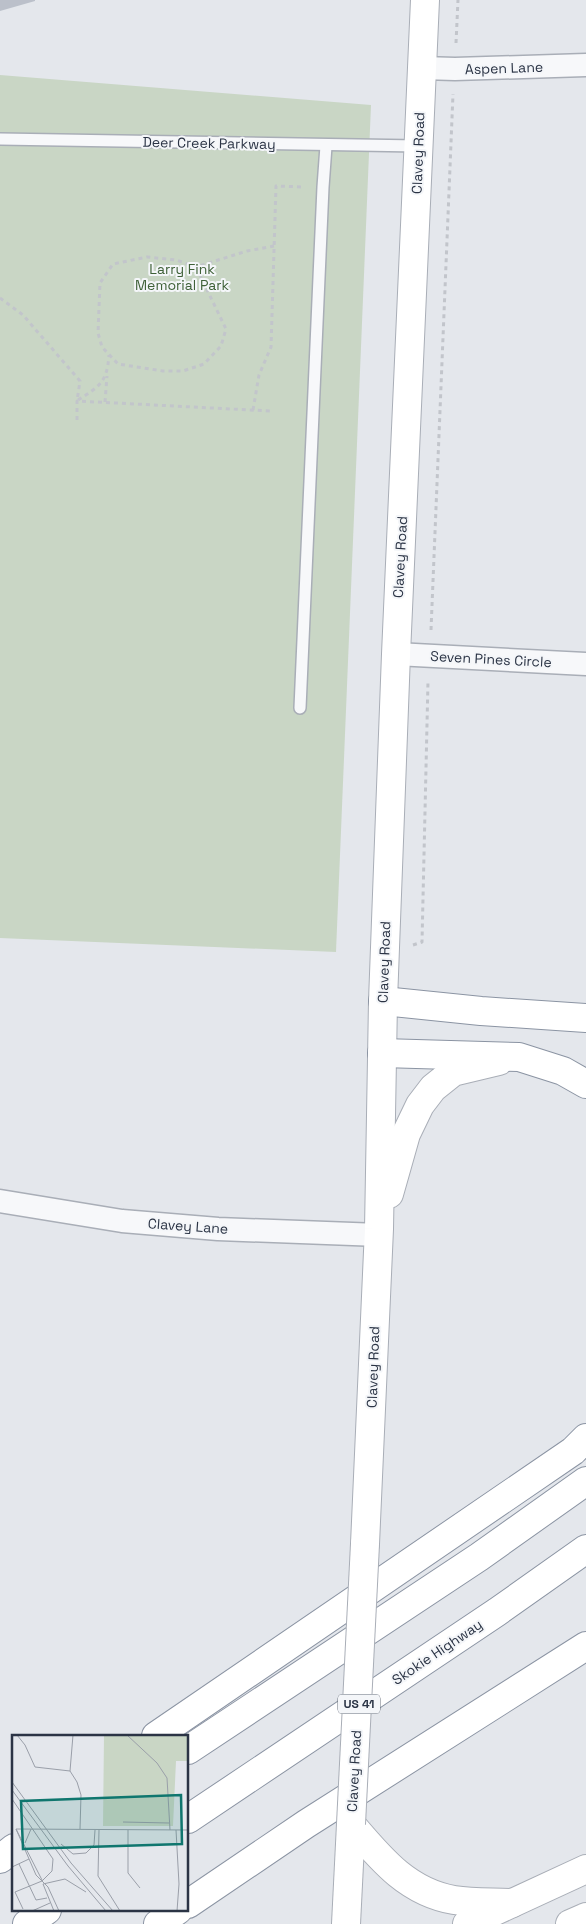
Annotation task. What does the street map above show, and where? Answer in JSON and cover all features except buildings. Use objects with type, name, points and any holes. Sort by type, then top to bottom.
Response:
[{"type":"main road","name":"Clavey Road","points":[[346,1924],[379,1232],[383,1001],[396,654],[425,0]]},
{"type":"main road","points":[[383,1001],[481,1011],[586,1018]]},
{"type":"main road","points":[[382,1053],[519,1058],[563,1071],[586,1084]]},
{"type":"main road","points":[[379,1232],[406,1134],[420,1105],[433,1088],[453,1072],[483,1064],[519,1058]]},
{"type":"main road","points":[[157,1735],[573,1451],[586,1438]]},
{"type":"main road","points":[[189,1749],[479,1557],[586,1482]]},
{"type":"main road","name":"Skokie Highway","points":[[189,1818],[490,1617],[586,1549]]},
{"type":"main road","points":[[189,1903],[306,1824],[586,1646]]},
{"type":"main road","points":[[351,1824],[379,1856],[407,1882],[434,1894],[454,1900],[512,1903]]},
{"type":"main road","points":[[0,1859],[12,1850]]},
{"type":"main road","points":[[0,1874],[12,1866]]},
{"type":"main road","points":[[467,1924],[586,1869]]},
{"type":"main road","points":[[27,1924],[44,1912]]},
{"type":"main road","points":[[158,1924],[175,1912]]},
{"type":"main road","points":[[570,1924],[586,1917]]},
{"type":"street","name":"Aspen Lane","points":[[422,68],[455,69],[586,65]]},
{"type":"street","name":"Seven Pines Circle","points":[[396,654],[586,664]]},
{"type":"street","name":"Clavey Lane","points":[[0,1201],[122,1222],[218,1229],[379,1232]]},
{"type":"lane","name":"Deer Creek Parkway","points":[[0,139],[326,146],[418,146]]},
{"type":"lane","points":[[300,708],[322,197],[326,146]]},
{"type":"path","points":[[456,43],[458,0]]},
{"type":"path","points":[[432,623],[452,108]]},
{"type":"path","points":[[253,410],[259,375],[271,347],[276,186],[307,187]]},
{"type":"path","points":[[196,267],[226,329],[221,346],[204,364],[183,371],[163,371],[118,364],[102,347],[98,333],[100,284],[113,264],[147,257],[176,260],[196,267],[247,251],[274,246]]},
{"type":"path","points":[[0,298],[22,315],[80,381],[77,420]]},
{"type":"path","points":[[105,402],[109,355]]},
{"type":"path","points":[[77,401],[95,390],[108,374]]},
{"type":"path","points":[[77,401],[270,411]]},
{"type":"path","points":[[415,945],[422,942],[427,696]]},
{"type":"green space","name":"Larry Fink Memorial Park","points":[[0,75],[371,105],[336,952],[0,938]]}]
